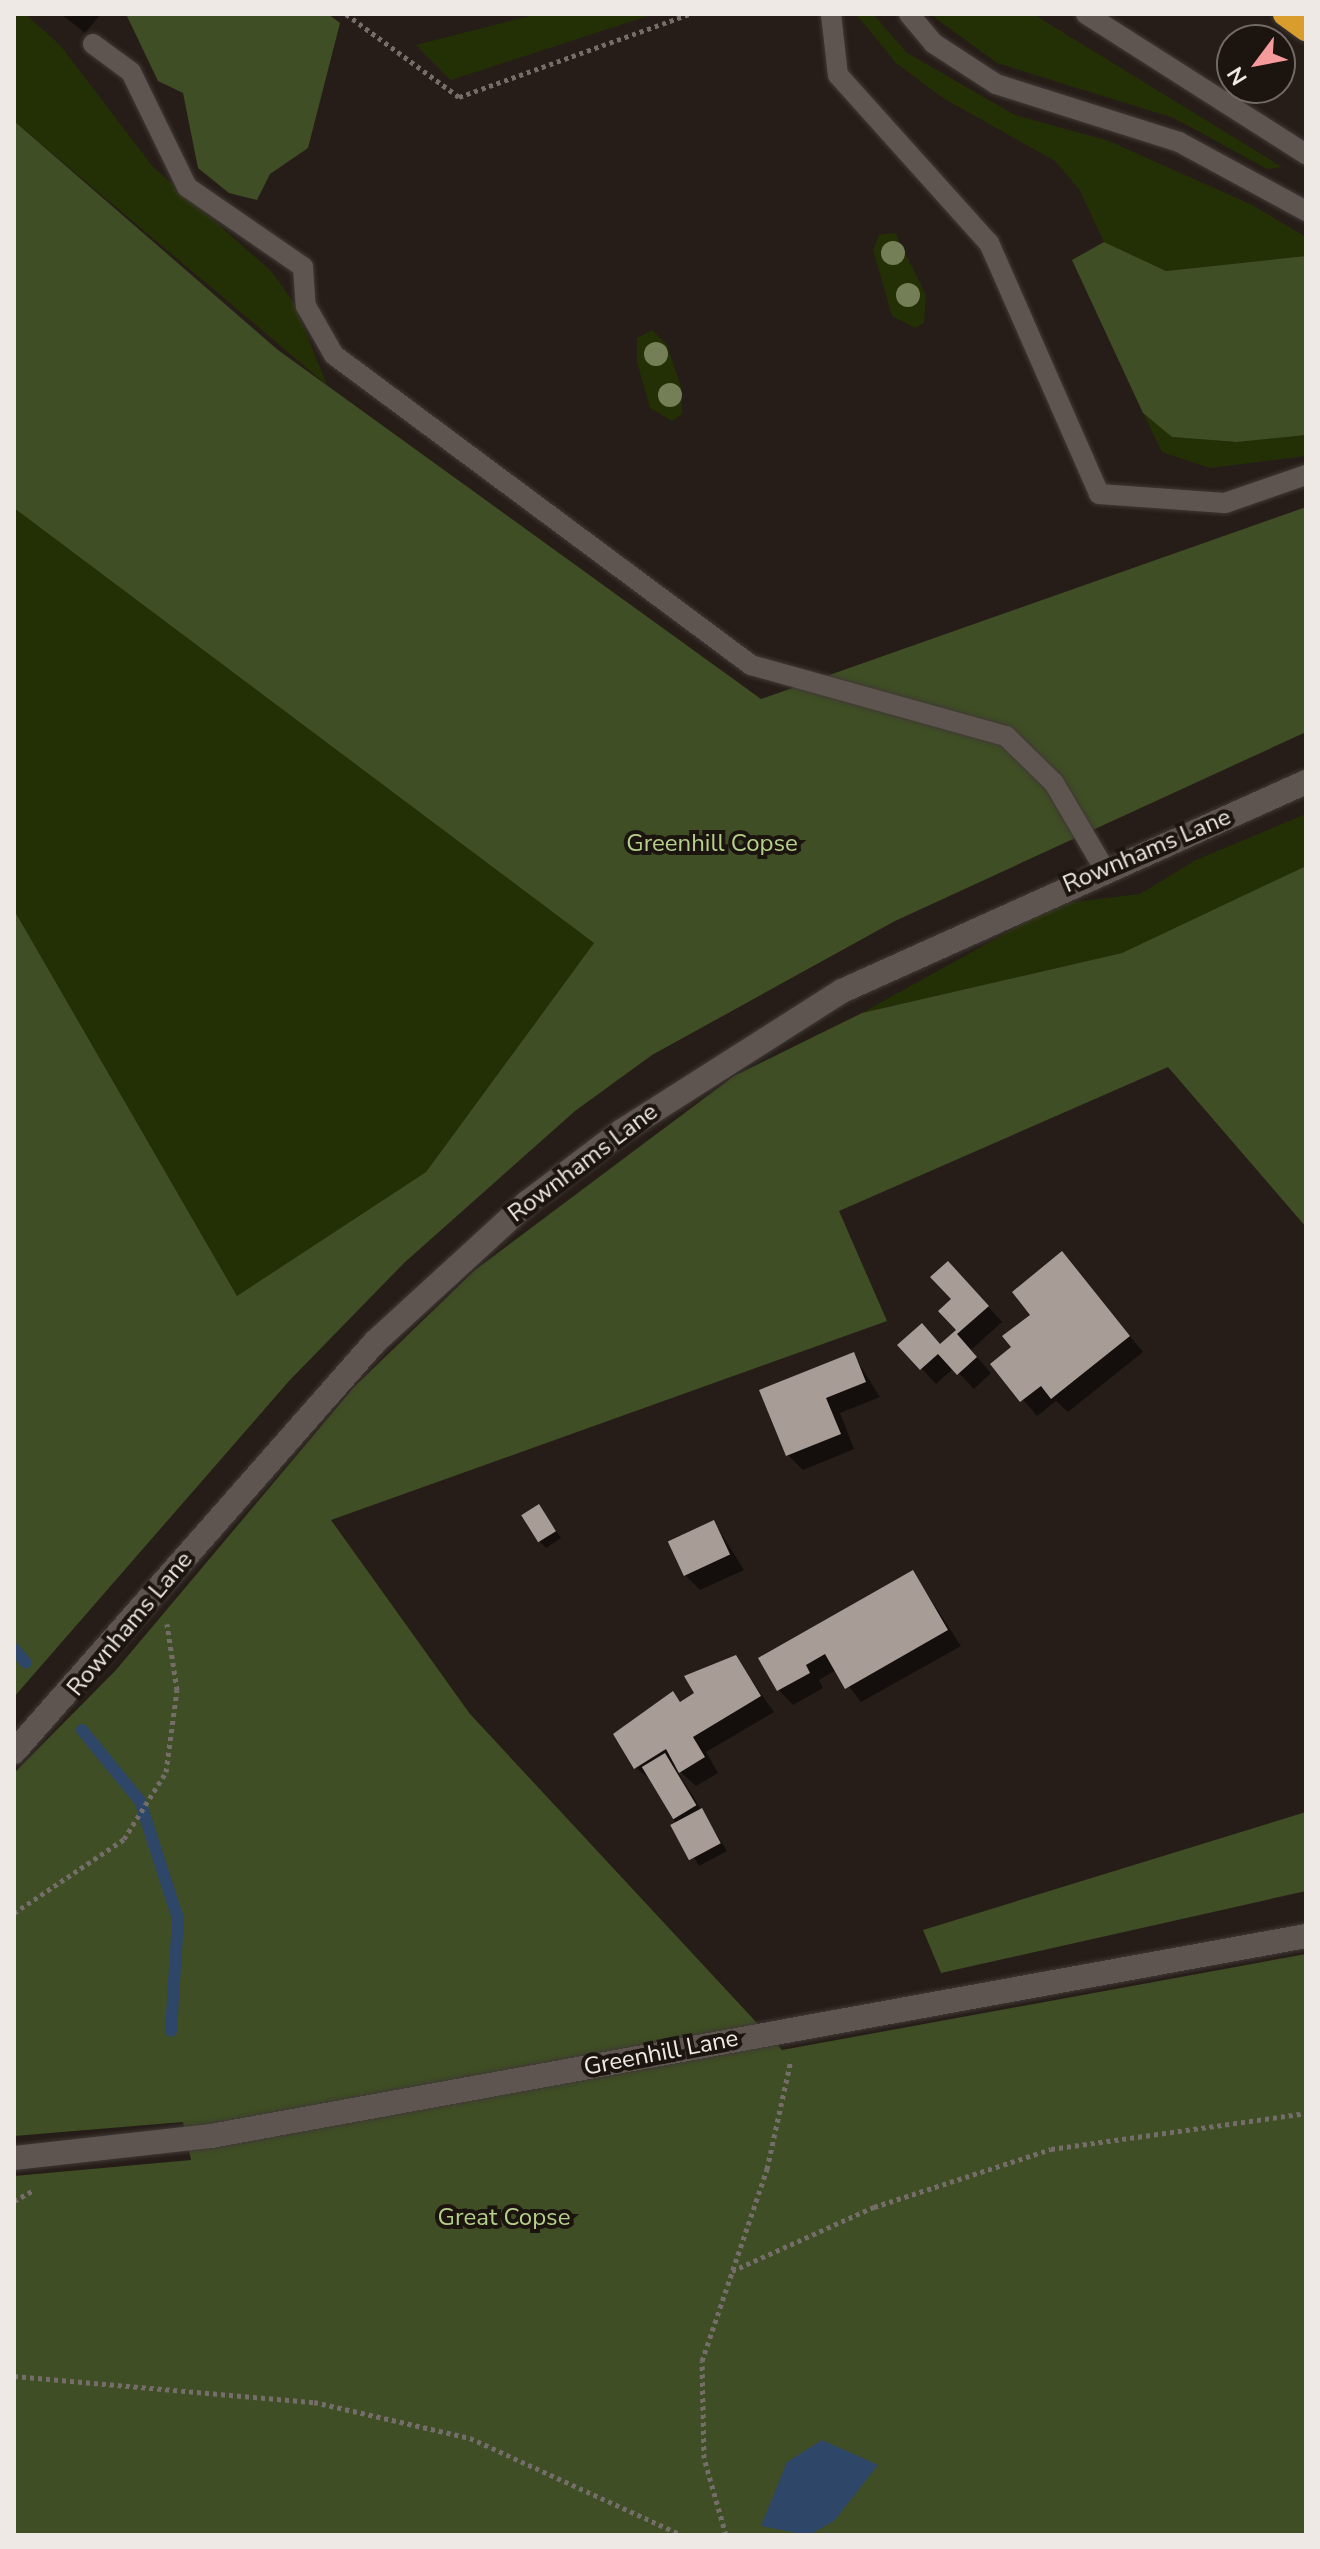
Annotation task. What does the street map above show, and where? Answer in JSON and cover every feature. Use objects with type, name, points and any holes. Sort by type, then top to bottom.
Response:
[{"type":"highway","points":[[1285,14],[1306,29]]},
{"type":"street","name":"Rownhams Lane","points":[[14,1752],[162,1588],[375,1342],[528,1202],[670,1096],[842,991],[1306,782]]},
{"type":"street","name":"Greenhill Lane","points":[[14,2158],[211,2136],[1306,1936]]},
{"type":"lane","points":[[831,14],[838,75],[989,243],[1099,494],[1225,503],[1306,475]]},
{"type":"lane","points":[[909,14],[933,43],[996,84],[1179,142],[1306,211]]},
{"type":"lane","points":[[1086,14],[1306,154]]},
{"type":"lane","points":[[93,44],[131,72],[187,187],[303,267],[306,306],[334,355],[751,665],[1006,736],[1054,783],[1105,870]]},
{"type":"path","points":[[346,14],[459,97],[673,17],[689,14]]},
{"type":"path","points":[[14,1913],[124,1839],[166,1772],[177,1690],[162,1588]]},
{"type":"path","points":[[726,2535],[704,2458],[702,2361],[767,2169],[798,2027]]},
{"type":"path","points":[[732,2271],[874,2207],[1051,2149],[1306,2113]]},
{"type":"path","points":[[14,2376],[314,2402],[470,2438],[682,2535]]},
{"type":"green space","points":[[14,14],[25,14],[60,45],[153,167],[272,272],[294,303],[327,385],[14,121]]},
{"type":"green space","points":[[126,14],[328,14],[340,23],[308,148],[270,174],[257,200],[229,193],[198,168],[183,93],[158,81]]},
{"type":"green space","points":[[538,14],[654,14],[451,80],[416,45]]},
{"type":"green space","points":[[856,14],[873,14],[907,53],[1015,115],[1109,141],[1252,205],[1306,237],[1306,256],[1166,271],[1104,242],[1079,189],[1055,161],[943,98],[896,63]]},
{"type":"green space","points":[[930,14],[1033,14],[1282,167],[1267,169],[1174,118],[997,63]]},
{"type":"green space","name":"Greenhill Copse","points":[[14,121],[278,350],[761,699],[1306,507],[1306,732],[895,921],[652,1055],[575,1111],[404,1263],[289,1381],[14,1697],[14,910],[237,1296],[426,1172],[594,943],[14,508]]},
{"type":"green space","points":[[895,233],[926,295],[924,323],[915,328],[892,316],[873,250],[879,235]]},
{"type":"green space","points":[[1104,242],[1166,271],[1306,256],[1306,435],[1237,442],[1172,437],[1143,413],[1072,260]]},
{"type":"green space","points":[[652,330],[667,345],[681,387],[682,414],[672,421],[650,408],[637,362],[637,338]]},
{"type":"green space","points":[[1143,413],[1172,437],[1237,442],[1306,435],[1306,456],[1210,468],[1162,452]]},
{"type":"green space","points":[[14,508],[594,943],[426,1172],[237,1296],[14,910]]},
{"type":"green space","points":[[1306,814],[1306,866],[1122,953],[862,1013],[1065,903],[1140,894],[1196,860]]},
{"type":"green space","name":"Great Copse","points":[[1306,866],[1306,1227],[1168,1067],[839,1211],[887,1321],[331,1520],[470,1714],[782,2050],[1306,1954],[1306,2535],[14,2535],[14,2176],[191,2160],[183,2122],[14,2136],[14,1773],[116,1670],[354,1387],[475,1270],[734,1076],[862,1013],[1122,953]]},
{"type":"green space","points":[[1306,1812],[1306,1891],[941,1973],[923,1930]]},
{"type":"water","points":[[822,2440],[878,2465],[834,2521],[809,2535],[761,2526],[787,2462]]},
{"type":"building","points":[[1062,1251],[1130,1336],[1051,1399],[1041,1386],[1020,1402],[990,1364],[1011,1347],[1002,1336],[1030,1315],[1012,1292]]},
{"type":"building","points":[[948,1261],[989,1306],[957,1334],[977,1357],[957,1375],[938,1354],[920,1370],[897,1345],[922,1323],[940,1344],[956,1330],[938,1311],[951,1299],[930,1277]]},
{"type":"building","points":[[854,1352],[866,1382],[826,1398],[841,1434],[786,1456],[759,1390]]},
{"type":"building","points":[[539,1504],[556,1531],[538,1542],[521,1515]]},
{"type":"building","points":[[714,1520],[730,1554],[684,1576],[668,1542]]},
{"type":"building","points":[[913,1570],[948,1630],[845,1689],[825,1654],[806,1665],[810,1673],[777,1691],[758,1658]]},
{"type":"building","points":[[736,1655],[761,1696],[693,1737],[705,1757],[679,1773],[666,1749],[634,1769],[613,1734],[673,1691],[680,1702],[694,1693],[684,1676]]},
{"type":"building","points":[[665,1753],[696,1805],[673,1819],[642,1767]]},
{"type":"building","points":[[702,1808],[721,1843],[689,1860],[670,1825]]},
{"type":"waterway","points":[[14,1649],[26,1663]]},
{"type":"waterway","points":[[82,1730],[140,1801],[178,1919],[171,2031]]}]
